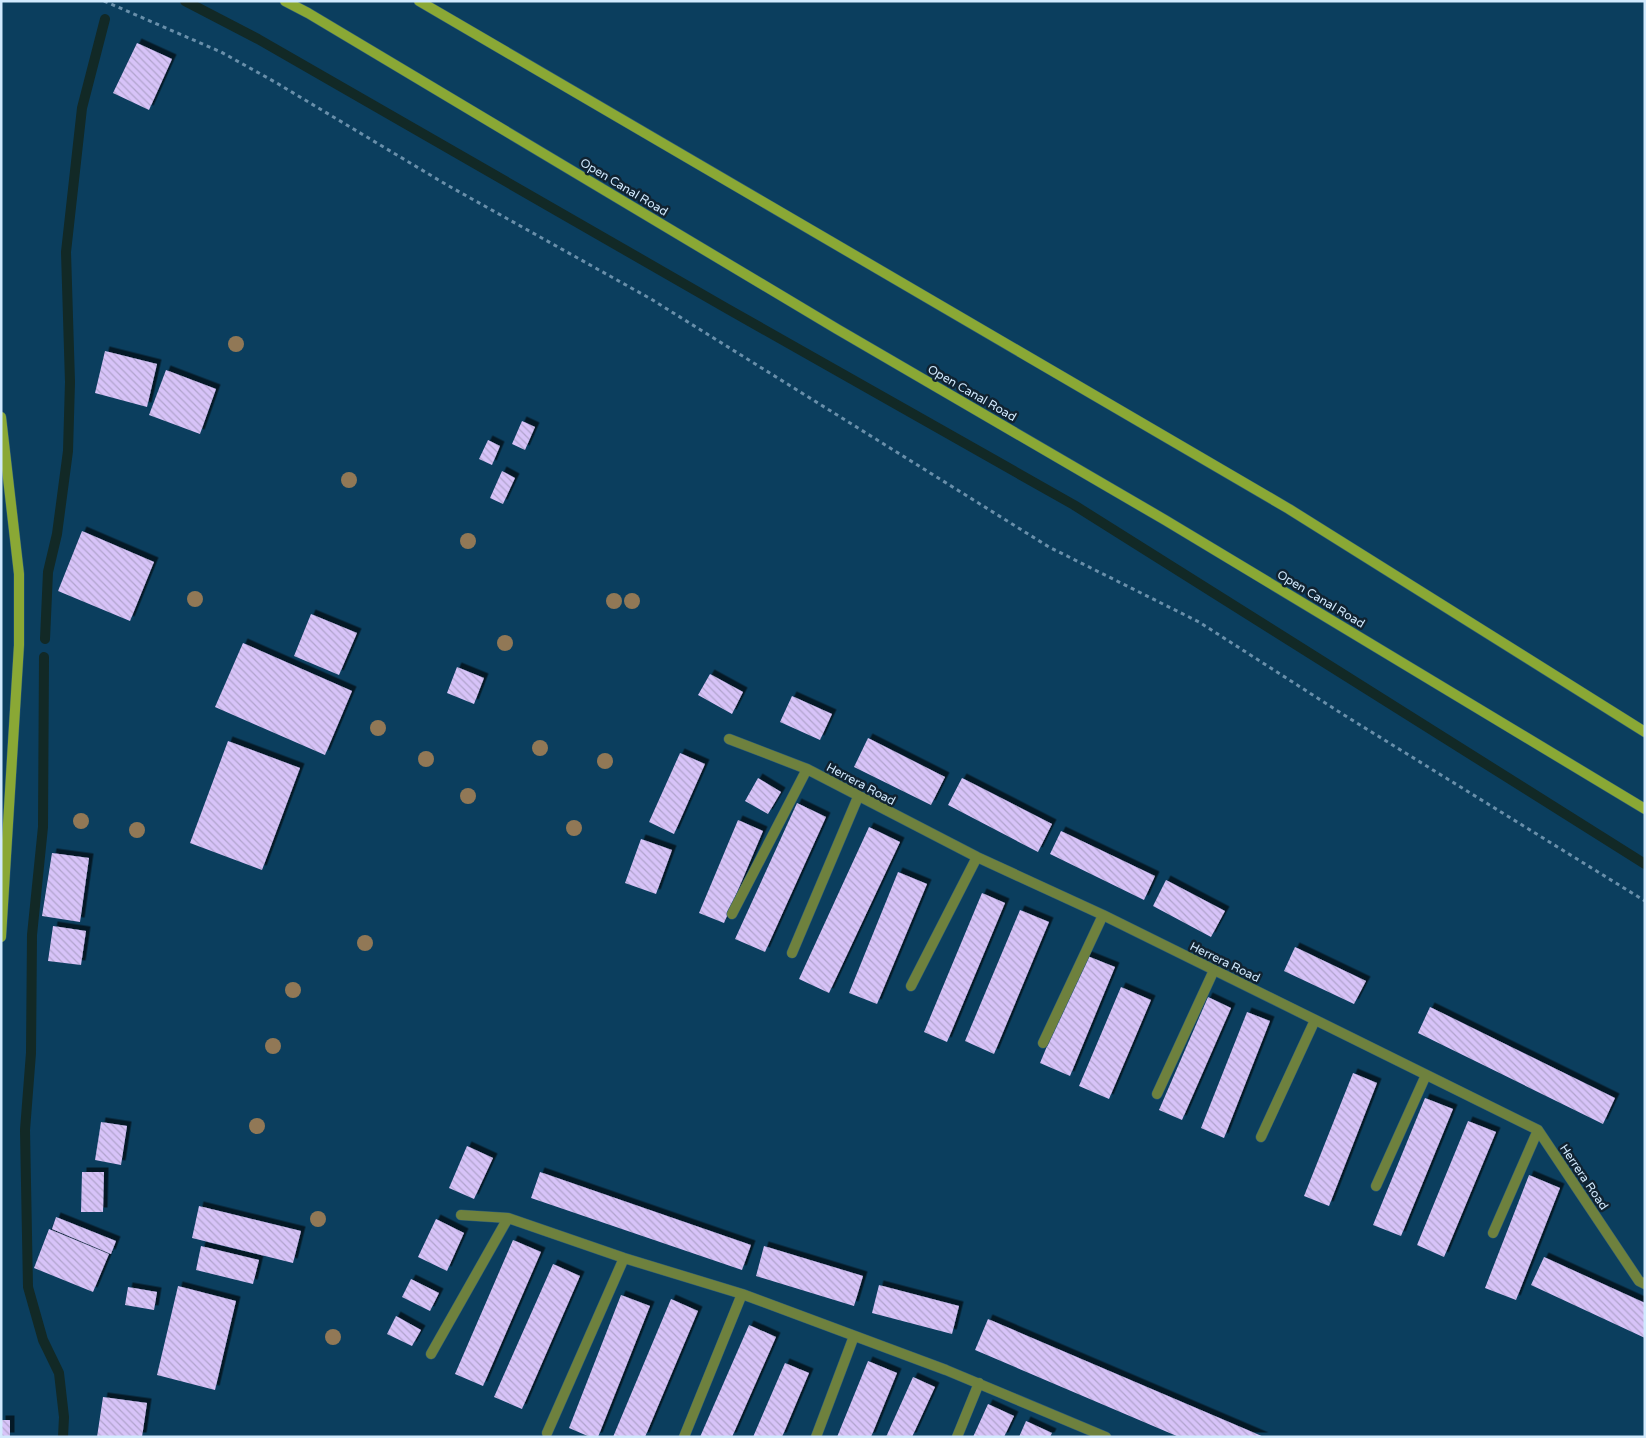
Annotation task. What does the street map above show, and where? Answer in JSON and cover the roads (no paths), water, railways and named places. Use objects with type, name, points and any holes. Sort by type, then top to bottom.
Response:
[{"type":"main road","name":"Open Canal Road","points":[[285,1],[837,329],[1165,520],[1645,810]]},
{"type":"main road","points":[[419,1],[1289,509],[1645,732]]},
{"type":"main road","points":[[1,417],[19,574],[19,645],[1,937]]},
{"type":"street","name":"Herrera Road","points":[[729,739],[807,769],[977,857],[1103,915],[1538,1130],[1639,1281],[1645,1284]]},
{"type":"street","points":[[732,914],[807,769]]},
{"type":"street","points":[[792,952],[858,797]]},
{"type":"street","points":[[910,986],[977,857]]},
{"type":"street","points":[[1042,1043],[1103,915]]},
{"type":"street","points":[[1157,1094],[1214,970]]},
{"type":"street","points":[[1261,1138],[1315,1020]]},
{"type":"street","points":[[1376,1186],[1426,1075]]},
{"type":"street","points":[[1493,1233],[1538,1130]]},
{"type":"street","points":[[462,1215],[508,1218],[624,1258],[742,1294],[979,1383],[1088,1433],[1106,1437]]},
{"type":"street","points":[[431,1354],[508,1218]]},
{"type":"street","points":[[547,1433],[624,1258]]},
{"type":"street","points":[[684,1437],[742,1294]]},
{"type":"street","points":[[816,1437],[854,1336]]},
{"type":"street","points":[[956,1437],[979,1383]]},
{"type":"waterway","points":[[185,1],[258,39],[726,308],[1074,505],[1645,864]]},
{"type":"waterway","points":[[45,639],[48,572],[57,534],[68,451],[70,382],[66,252],[82,108],[105,19]]},
{"type":"waterway","points":[[44,657],[43,827],[32,935],[31,1053],[25,1130],[28,1287],[43,1340],[59,1373],[64,1417],[63,1437]]}]
